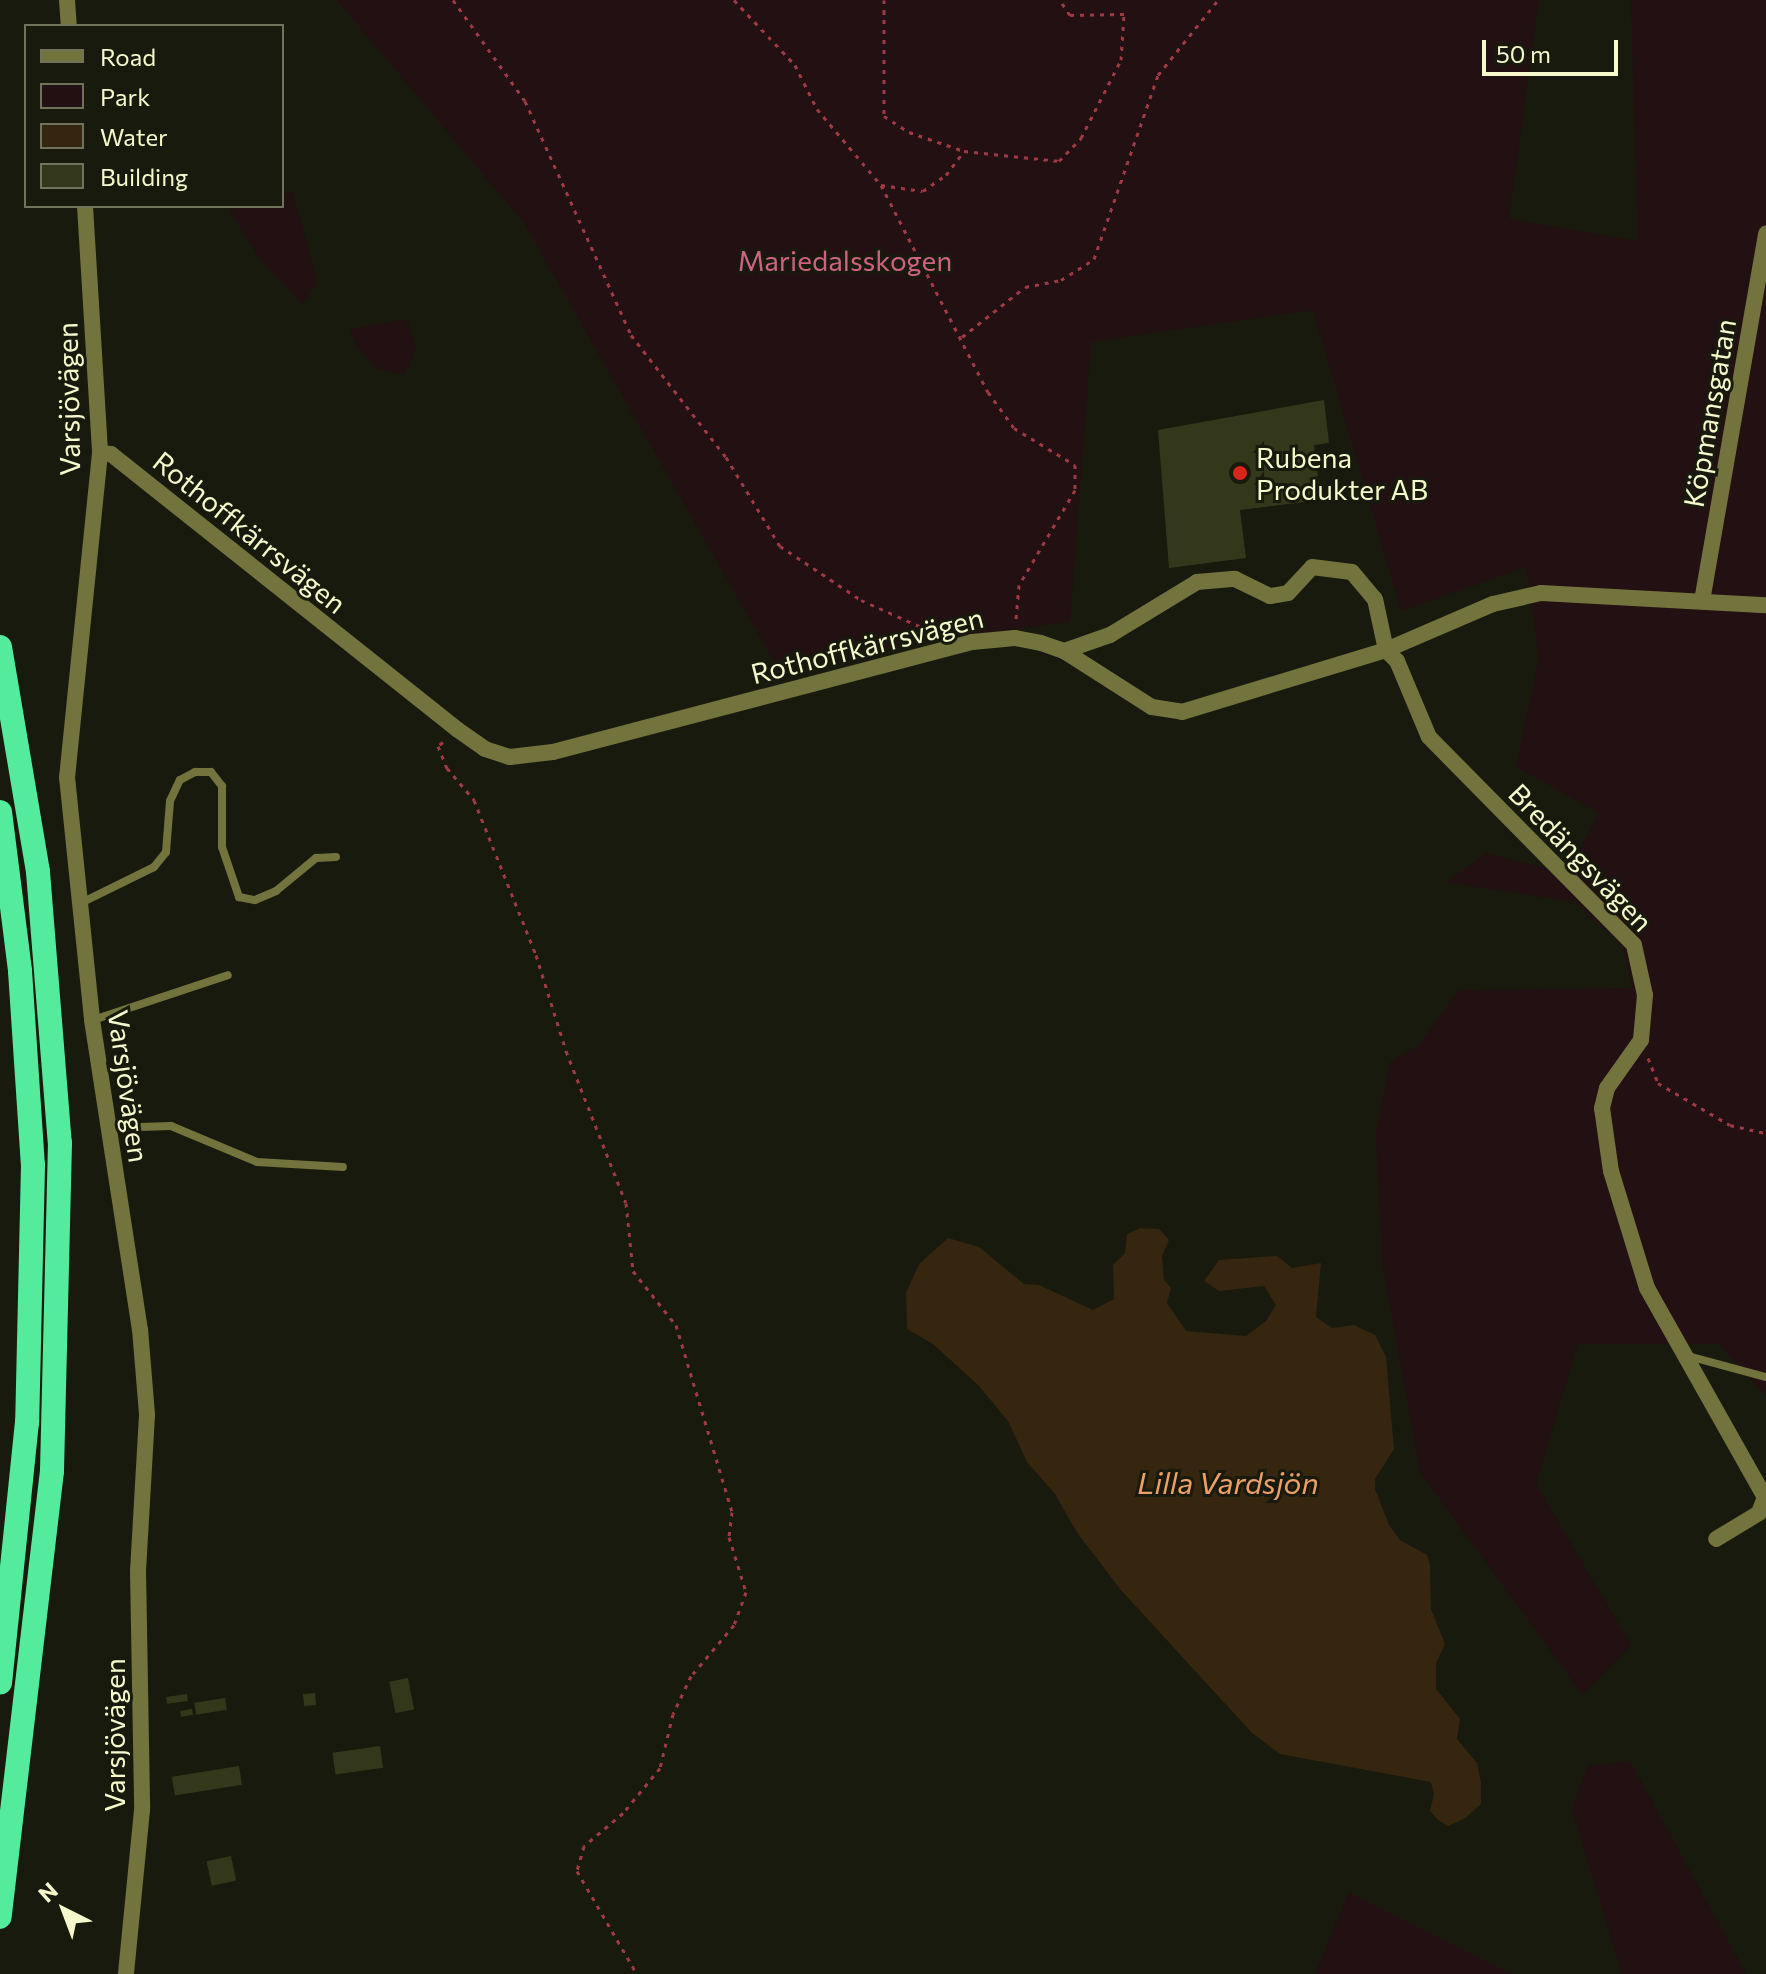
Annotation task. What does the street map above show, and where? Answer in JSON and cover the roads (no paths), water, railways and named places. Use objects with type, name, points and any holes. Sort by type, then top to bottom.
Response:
[{"type":"highway","points":[[0,647],[38,872],[60,1143],[52,1471],[0,1917]]},
{"type":"highway","points":[[0,812],[20,971],[33,1165],[27,1422],[0,1683]]},
{"type":"street","points":[[67,0],[69,24]]},
{"type":"street","name":"Varsjövägen","points":[[85,208],[100,453],[67,745],[92,1020],[140,1329],[147,1415],[138,1570],[142,1810],[126,1974]]},
{"type":"street","name":"Köpmansgatan","points":[[1702,601],[1766,234]]},
{"type":"street","name":"Rothoffkärrsvägen","points":[[100,453],[111,454],[458,730],[495,754],[529,756],[972,642],[1015,638],[1064,651],[1152,707],[1182,712],[1386,650],[1493,604],[1541,593],[1766,605]]},
{"type":"street","name":"Bredängsvägen","points":[[1064,651],[1110,635],[1197,582],[1235,579],[1270,596],[1288,593],[1312,567],[1352,572],[1375,599],[1386,650],[1397,661],[1424,729],[1452,764],[1550,856],[1634,945],[1645,995],[1641,1040],[1614,1076],[1602,1108],[1611,1171],[1632,1251],[1683,1356]]},
{"type":"street","points":[[1683,1356],[1765,1497],[1759,1513],[1716,1539]]},
{"type":"lane","points":[[83,902],[154,867],[166,852],[170,801],[180,780],[195,772],[211,772],[222,786],[222,847],[239,897],[255,900],[276,891],[316,858],[336,857]]},
{"type":"lane","points":[[92,1020],[228,975]]},
{"type":"lane","points":[[108,1128],[171,1126],[257,1162],[343,1167]]},
{"type":"lane","points":[[1683,1356],[1766,1377]]},
{"type":"water","name":"Lilla Vardsjön","points":[[1140,1228],[1159,1229],[1169,1240],[1162,1256],[1164,1280],[1171,1288],[1167,1303],[1186,1331],[1246,1336],[1266,1321],[1276,1305],[1264,1286],[1219,1291],[1204,1281],[1219,1260],[1277,1256],[1292,1268],[1321,1263],[1316,1317],[1332,1328],[1354,1325],[1375,1335],[1386,1357],[1394,1449],[1375,1479],[1375,1489],[1389,1525],[1400,1540],[1427,1555],[1430,1565],[1431,1609],[1445,1644],[1436,1663],[1436,1689],[1460,1719],[1457,1739],[1477,1763],[1481,1783],[1481,1804],[1464,1819],[1448,1826],[1438,1820],[1430,1811],[1434,1794],[1431,1782],[1280,1754],[1252,1733],[1120,1589],[1076,1531],[1055,1494],[1027,1462],[1008,1421],[979,1386],[933,1344],[907,1329],[906,1293],[919,1264],[948,1238],[979,1247],[1024,1284],[1039,1285],[1093,1310],[1114,1299],[1113,1265],[1125,1253],[1127,1234]]},
{"type":"place","name":"Rubena Produkter AB","points":[[1240,473]]},
{"type":"park label","name":"Mariedalsskogen","points":[[845,260]]}]
